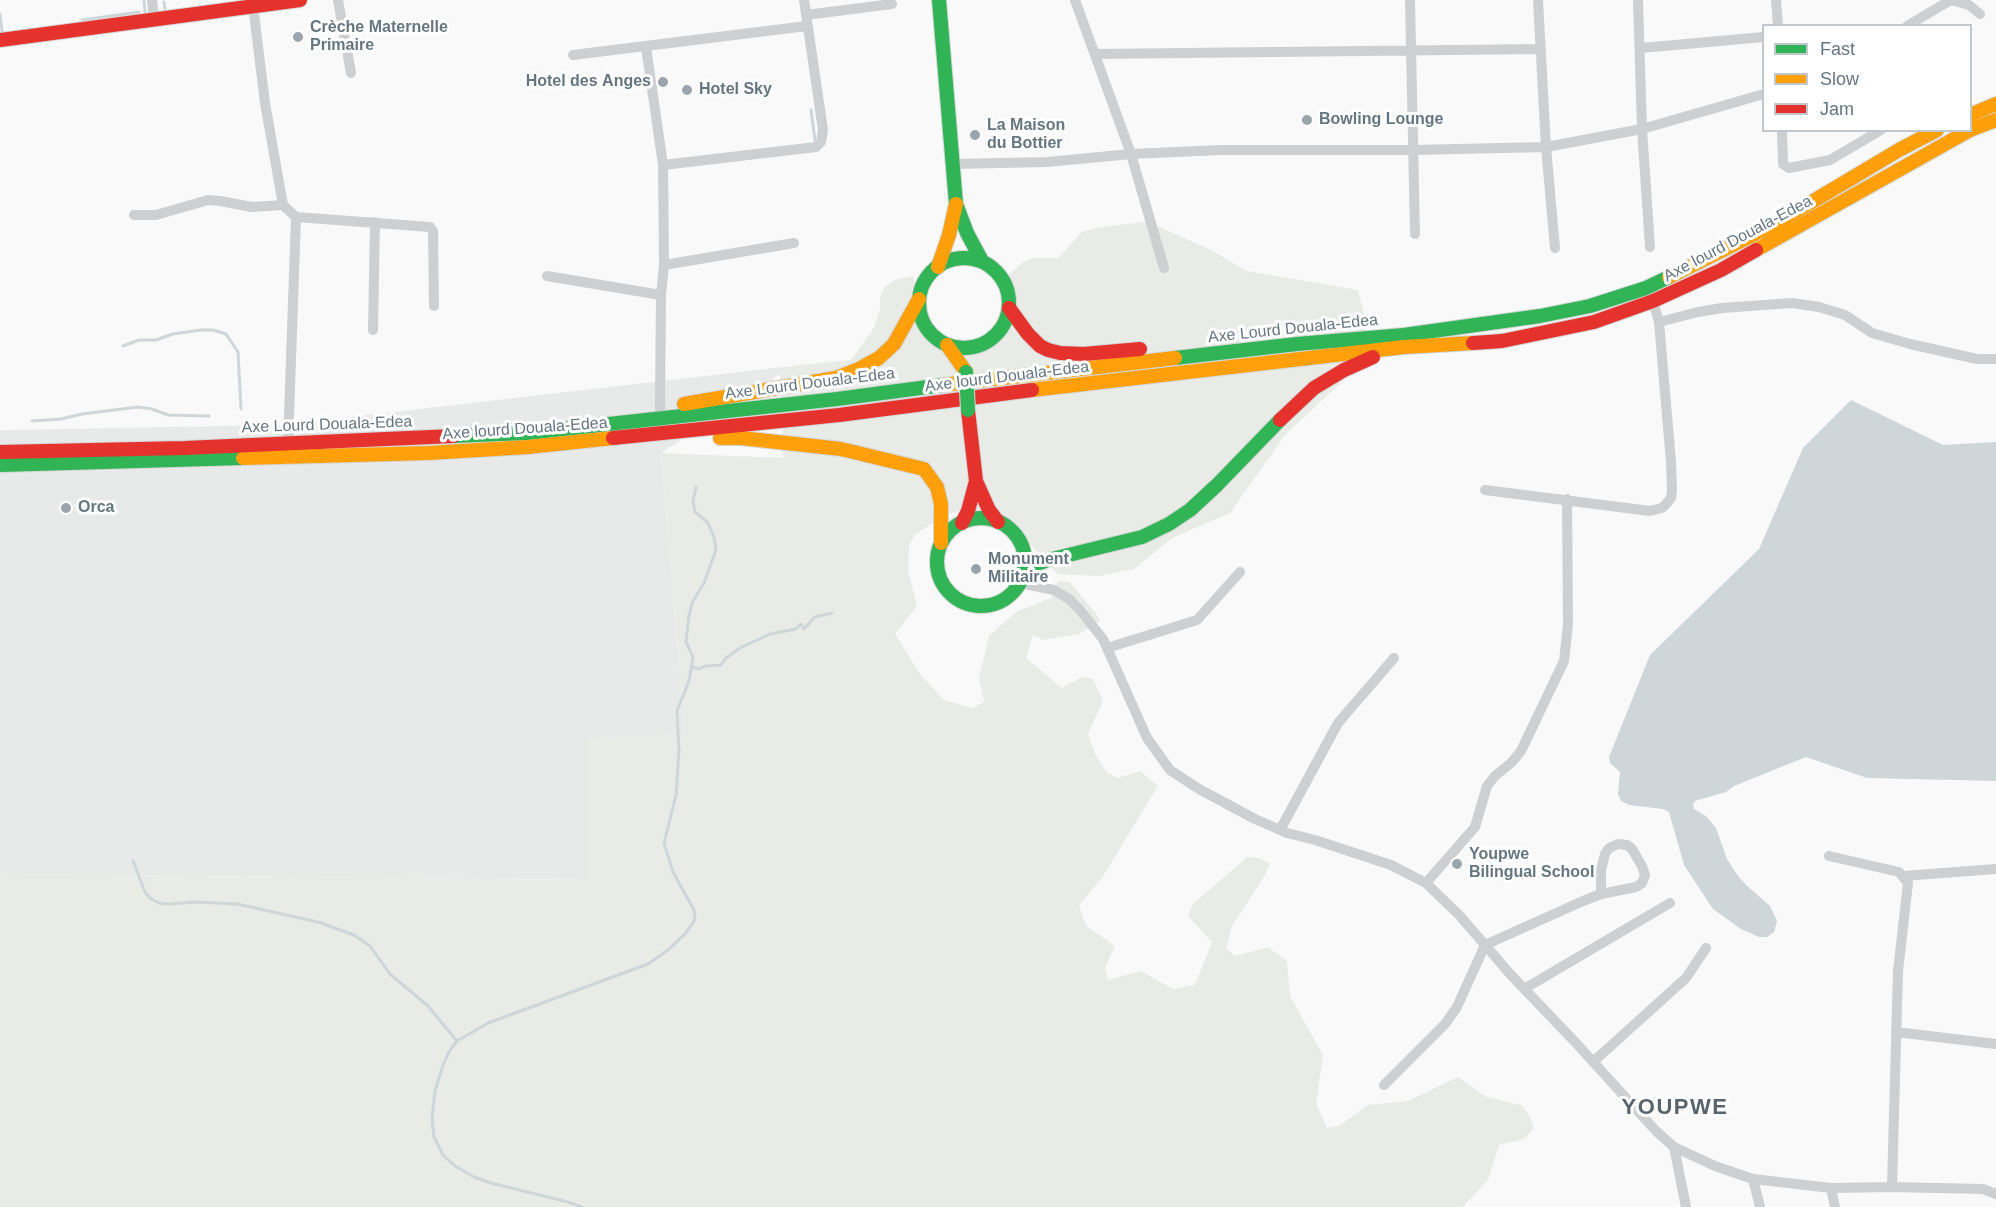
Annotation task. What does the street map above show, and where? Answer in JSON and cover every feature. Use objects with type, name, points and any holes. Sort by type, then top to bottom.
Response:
[{"type":"main road","points":[[0,40],[300,0]]},
{"type":"main road","points":[[939,0],[956,204],[967,233],[982,261]]},
{"type":"main road","points":[[1972,115],[1996,104]]},
{"type":"main road","name":"Axe lourd Douala-Edea","points":[[1972,129],[1996,120]]},
{"type":"main road","name":"Axe Lourd Douala-Edea","points":[[0,450],[288,444],[527,433],[837,399],[992,378],[1496,324],[1590,306],[1646,288],[1773,225],[1933,132]]},
{"type":"main road","name":"Axe lourd Douala-Edea","points":[[0,465],[429,453],[528,447],[839,416],[994,394],[1404,347],[1502,341],[1594,322],[1653,301],[1721,270],[1966,132]]},
{"type":"main road","points":[[624,422],[660,409],[836,378],[879,358],[901,334],[924,284],[938,267],[956,204]]},
{"type":"main road","points":[[938,267],[950,261],[967,258],[982,261],[997,272],[1003,280],[1009,298],[1005,322],[995,335],[971,347],[960,348],[947,345]]},
{"type":"main road","points":[[919,299],[922,319],[928,330],[947,345],[966,372]]},
{"type":"main road","points":[[1009,308],[1028,334],[1040,345],[1060,353],[1084,354],[1200,344],[1297,344]]},
{"type":"main road","points":[[981,344],[966,372],[968,410],[976,481],[989,510],[998,522]]},
{"type":"main road","points":[[1024,569],[1048,560],[1142,537],[1169,524],[1190,510],[1217,485],[1292,406],[1314,388],[1365,360],[1404,347]]},
{"type":"main road","points":[[626,437],[741,438],[841,449],[924,469],[937,487],[941,504],[941,543],[937,558],[938,573],[943,586],[954,598],[967,604],[983,606],[998,603],[1011,595],[1020,583],[1025,557],[1016,536],[998,522],[980,518],[962,523],[950,531],[941,543]]},
{"type":"main road","points":[[962,523],[968,511],[976,481]]},
{"type":"street","points":[[152,0],[154,18]]},
{"type":"street","points":[[338,0],[351,73]]},
{"type":"street","points":[[663,165],[816,147],[823,137],[823,130],[804,0]]},
{"type":"street","points":[[1075,0],[1131,153],[1164,268]]},
{"type":"street","points":[[1410,0],[1414,234]]},
{"type":"street","points":[[1538,0],[1546,147],[1555,248]]},
{"type":"street","points":[[1638,0],[1642,129],[1650,247]]},
{"type":"street","points":[[1776,0],[1778,24]]},
{"type":"street","points":[[1910,24],[1951,0],[1969,5],[1980,14]]},
{"type":"street","points":[[573,56],[646,47],[806,21],[892,4]]},
{"type":"street","points":[[253,6],[265,103],[282,205],[296,217],[430,227],[433,231],[434,306]]},
{"type":"street","points":[[1641,48],[1762,37]]},
{"type":"street","points":[[646,47],[663,165],[664,266],[661,295],[660,409]]},
{"type":"street","points":[[1095,54],[1541,49]]},
{"type":"street","points":[[953,164],[1047,162],[1131,153],[1221,150],[1546,147],[1642,129],[1762,95]]},
{"type":"street","points":[[1782,132],[1783,164],[1789,168],[1830,160],[1878,132]]},
{"type":"street","points":[[134,215],[156,215],[208,200],[252,207],[282,205]]},
{"type":"street","points":[[288,444],[296,217]]},
{"type":"street","points":[[373,330],[375,222]]},
{"type":"street","points":[[664,266],[794,243]]},
{"type":"street","points":[[547,276],[661,295]]},
{"type":"street","points":[[1485,490],[1650,511],[1662,508],[1671,498],[1671,462],[1659,322],[1653,301]]},
{"type":"street","points":[[1659,322],[1722,308],[1792,303],[1819,307],[1845,315],[1872,333],[1910,344],[1977,359],[1996,359]]},
{"type":"street","points":[[1426,884],[1475,827],[1487,786],[1521,751],[1564,662],[1568,624],[1567,499]]},
{"type":"street","points":[[1107,648],[1197,620],[1240,573]]},
{"type":"street","points":[[1020,583],[1054,590],[1069,599],[1097,632],[1107,648],[1147,738],[1170,770],[1254,819],[1280,830],[1391,865],[1426,884],[1460,916],[1524,989],[1656,1131],[1674,1147],[1715,1166],[1753,1179],[1831,1188],[1983,1189],[1996,1194]]},
{"type":"street","points":[[1280,830],[1338,723],[1394,658]]},
{"type":"street","points":[[1384,1085],[1445,1024],[1456,1007],[1485,945],[1601,894],[1636,887],[1644,879],[1642,866],[1627,845],[1618,844],[1609,848],[1605,854],[1601,870],[1601,894]]},
{"type":"street","points":[[1829,856],[1899,872],[1908,883],[1898,971],[1892,1187]]},
{"type":"street","points":[[1904,876],[1995,869]]},
{"type":"street","points":[[1524,989],[1670,903]]},
{"type":"street","points":[[1593,1062],[1686,978],[1706,948]]},
{"type":"street","points":[[1896,1032],[1996,1044]]},
{"type":"street","points":[[1674,1147],[1683,1206]]},
{"type":"street","points":[[1753,1179],[1760,1207]]},
{"type":"street","points":[[1831,1188],[1835,1207]]},
{"type":"shaded area","points":[[1144,222],[1211,250],[1247,271],[1358,290],[1365,318],[1363,362],[1285,435],[1230,513],[1172,538],[1134,569],[1099,576],[1057,574],[1020,533],[991,513],[967,508],[943,516],[915,535],[909,545],[908,570],[917,606],[895,634],[920,674],[944,700],[972,708],[984,702],[979,678],[989,636],[1016,612],[1051,598],[1058,581],[1070,582],[1101,620],[1079,634],[1043,640],[1033,635],[1026,658],[1062,688],[1082,677],[1093,679],[1103,701],[1088,734],[1096,756],[1107,773],[1118,778],[1140,771],[1158,786],[1102,878],[1079,905],[1086,926],[1115,946],[1105,968],[1108,980],[1141,971],[1173,989],[1195,985],[1212,942],[1188,916],[1192,905],[1247,857],[1259,858],[1270,863],[1265,875],[1232,926],[1226,949],[1236,956],[1268,947],[1287,961],[1290,996],[1323,1055],[1316,1104],[1327,1128],[1339,1126],[1368,1105],[1408,1101],[1458,1077],[1486,1097],[1521,1105],[1530,1117],[1534,1128],[1524,1139],[1499,1145],[1488,1180],[1463,1207],[0,1207],[0,874],[586,880],[586,740],[685,732],[661,453],[784,458],[780,373],[792,366],[851,360],[874,328],[880,309],[880,297],[885,287],[895,280],[913,276],[922,319],[937,339],[947,345],[971,347],[995,335],[1005,322],[1009,298],[1003,280],[1023,262],[1034,258],[1058,258],[1082,232],[1095,228]]},
{"type":"shaded area","points":[[792,366],[661,453],[685,733],[586,740],[586,880],[0,874],[0,430],[280,425]]},
{"type":"shaded area","points":[[1851,400],[1943,445],[1996,442],[1996,781],[1867,778],[1806,757],[1734,786],[1726,792],[1695,801],[1694,809],[1706,816],[1716,828],[1727,859],[1738,876],[1770,906],[1777,921],[1774,932],[1767,937],[1759,937],[1741,929],[1713,909],[1684,865],[1669,812],[1663,809],[1629,805],[1621,801],[1618,794],[1620,772],[1610,763],[1609,757],[1650,655],[1759,549],[1803,448]]},
{"type":"waterway","points":[[144,0],[145,12]]},
{"type":"waterway","points":[[164,2],[165,9]]},
{"type":"waterway","points":[[82,20],[139,12]]},
{"type":"waterway","points":[[0,14],[2,31]]},
{"type":"waterway","points":[[811,110],[815,140]]},
{"type":"waterway","points":[[123,346],[139,340],[156,340],[173,334],[201,330],[213,330],[226,334],[238,352],[241,409]]},
{"type":"waterway","points":[[32,421],[61,419],[138,407],[168,415],[209,416]]},
{"type":"waterway","points":[[582,1207],[491,1183],[474,1177],[455,1166],[443,1155],[434,1137],[432,1118],[435,1091],[443,1065],[457,1041],[488,1023],[648,964],[685,934],[695,919],[694,910],[673,872],[664,843],[676,795],[679,751],[677,711],[689,681],[693,657],[686,642],[689,615],[716,550],[708,523],[695,512],[693,501],[696,487]]},
{"type":"waterway","points":[[693,667],[699,669],[705,666],[721,665],[725,659],[740,648],[770,634],[796,629],[801,624],[804,629],[815,617],[832,613]]},
{"type":"waterway","points":[[133,861],[145,892],[159,903],[237,904],[318,922],[354,935],[370,946],[390,974],[428,1006],[457,1041]]},
{"type":"traffic: fast","points":[[939,0],[956,204],[967,233],[982,261]]},
{"type":"traffic: fast","points":[[964,258],[981,262],[996,271],[1005,286],[1009,303],[1005,320],[996,335],[981,344],[964,348],[947,344],[932,335],[923,320],[919,303],[923,286],[932,271],[947,262],[964,258]]},
{"type":"traffic: fast","points":[[1175,358],[1404,335],[1540,316],[1590,306],[1646,288],[1669,277]]},
{"type":"traffic: fast","points":[[966,372],[968,410]]},
{"type":"traffic: fast","points":[[453,436],[527,433],[943,385]]},
{"type":"traffic: fast","points":[[1024,569],[1048,560],[1142,537],[1169,524],[1190,510],[1217,485],[1280,420]]},
{"type":"traffic: fast","points":[[0,465],[243,458]]},
{"type":"traffic: fast","points":[[981,518],[998,522],[1012,531],[1021,545],[1025,562],[1021,579],[1012,593],[998,602],[981,606],[964,602],[950,593],[941,579],[937,562],[941,545],[950,531],[964,522],[981,518]]},
{"type":"traffic: slow","points":[[1972,114],[1996,104]]},
{"type":"traffic: slow","points":[[1972,129],[1996,120]]},
{"type":"traffic: slow","points":[[1669,277],[1773,225],[1933,132]]},
{"type":"traffic: slow","points":[[1756,250],[1966,132]]},
{"type":"traffic: slow","points":[[938,267],[956,204]]},
{"type":"traffic: slow","points":[[684,404],[836,378],[859,369],[879,358],[894,344],[919,299]]},
{"type":"traffic: slow","points":[[1032,390],[1404,347],[1473,343]]},
{"type":"traffic: slow","points":[[947,345],[966,372]]},
{"type":"traffic: slow","points":[[943,385],[1175,358]]},
{"type":"traffic: slow","points":[[243,458],[429,453],[528,447],[613,438]]},
{"type":"traffic: slow","points":[[720,438],[741,438],[841,449],[924,469],[937,487],[941,504],[941,543]]},
{"type":"traffic: jam","points":[[0,40],[300,0]]},
{"type":"traffic: jam","points":[[1473,343],[1502,341],[1594,322],[1653,301],[1721,270],[1756,250]]},
{"type":"traffic: jam","points":[[1009,308],[1028,334],[1040,346],[1048,350],[1084,354],[1140,349]]},
{"type":"traffic: jam","points":[[1280,420],[1314,388],[1344,370],[1373,357]]},
{"type":"traffic: jam","points":[[613,438],[839,415],[1032,390]]},
{"type":"traffic: jam","points":[[968,410],[976,481],[989,510],[998,522]]},
{"type":"traffic: jam","points":[[0,452],[185,448],[453,436]]},
{"type":"traffic: jam","points":[[962,523],[968,511],[976,481]]},
{"type":"place","name":"Crèche Maternelle Primaire","points":[[298,37]]},
{"type":"place","name":"Hotel des Anges","points":[[663,82]]},
{"type":"place","name":"Hotel Sky","points":[[687,90]]},
{"type":"place","name":"Bowling Lounge","points":[[1307,120]]},
{"type":"place","name":"La Maison du Bottier","points":[[975,135]]},
{"type":"place","name":"Orca","points":[[66,508]]},
{"type":"place","name":"Monument Militaire","points":[[976,569]]},
{"type":"place","name":"Youpwe Bilingual School","points":[[1457,864]]},
{"type":"district","name":"YOUPWE","points":[[1675,1108]]}]
